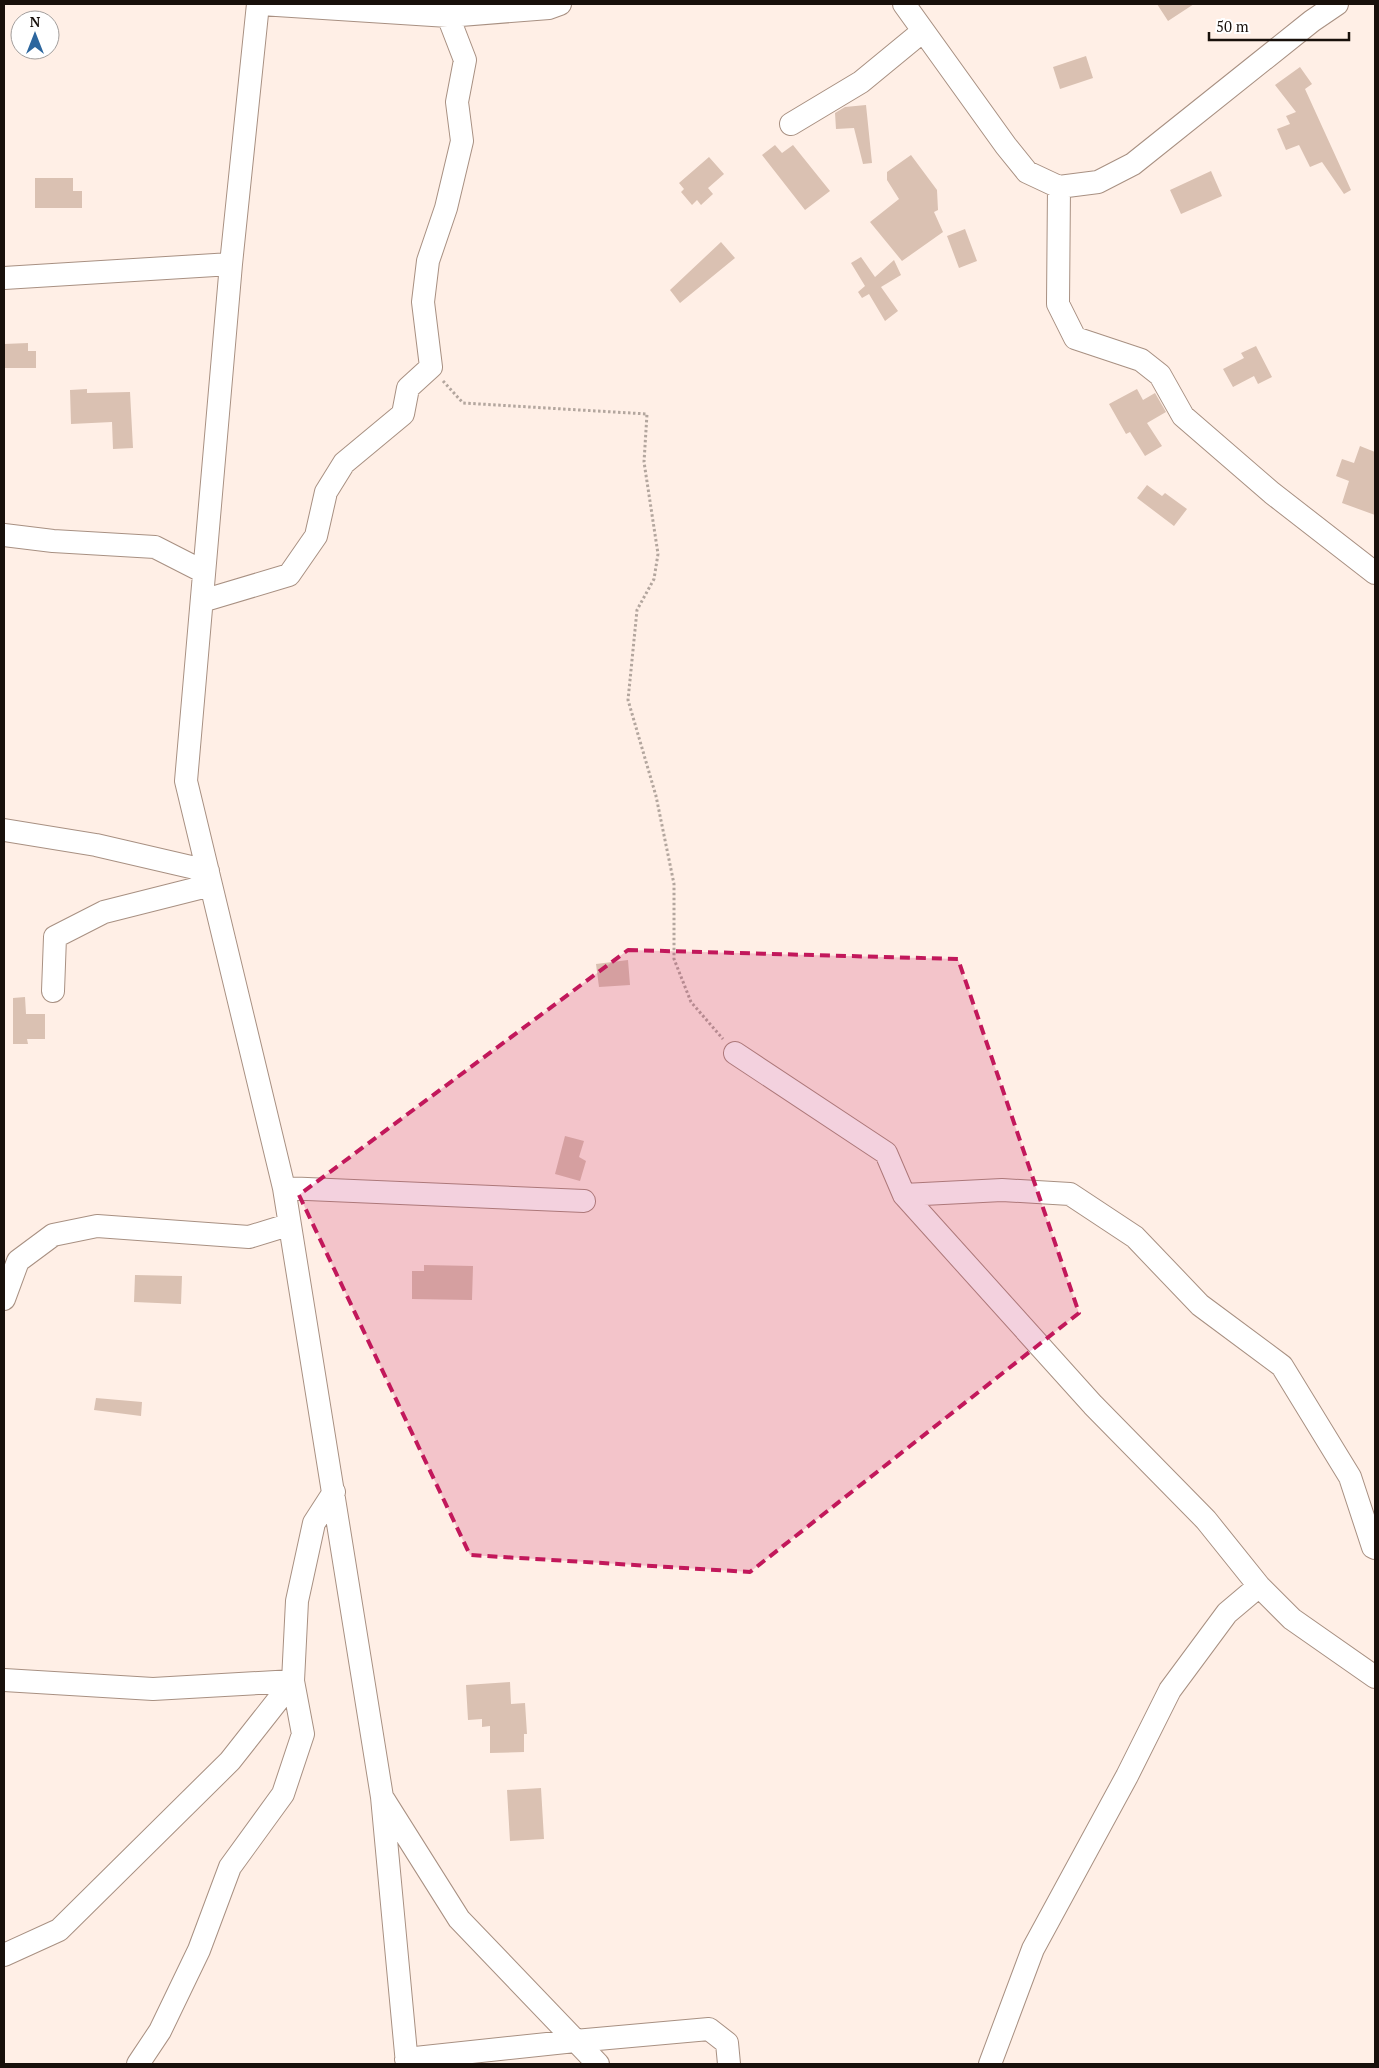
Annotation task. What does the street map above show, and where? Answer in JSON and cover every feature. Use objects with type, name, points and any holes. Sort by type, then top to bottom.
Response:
[{"type":"street","points":[[560,4],[549,8],[448,16],[259,4],[231,264],[186,781],[284,1188],[288,1225],[334,1492],[382,1796],[406,2061],[575,2041],[709,2029],[727,2043],[729,2064]]},
{"type":"street","points":[[904,4],[1027,172],[1059,186],[1098,182],[1133,164],[1312,21],[1337,4]]},
{"type":"street","points":[[202,601],[289,576],[316,536],[326,492],[344,464],[403,414],[408,388],[431,367],[423,302],[428,261],[446,208],[462,141],[457,102],[465,60],[448,16]]},
{"type":"street","points":[[791,124],[862,82],[923,31]]},
{"type":"street","points":[[1059,186],[1058,304],[1075,338],[1141,360],[1160,375],[1183,416],[1272,493],[1375,573]]},
{"type":"street","points":[[4,278],[231,264]]},
{"type":"street","points":[[4,535],[53,541],[155,547],[204,572]]},
{"type":"street","points":[[4,830],[96,845],[210,878]]},
{"type":"street","points":[[53,991],[56,937],[104,912],[210,878]]},
{"type":"street","points":[[735,1053],[886,1153],[904,1195],[1086,1398],[1206,1520],[1259,1586],[1292,1619],[1375,1677]]},
{"type":"street","points":[[284,1188],[584,1201]]},
{"type":"street","points":[[904,1195],[1002,1190],[1070,1194],[1135,1237],[1200,1305],[1282,1366],[1350,1477],[1373,1548],[1375,1548]]},
{"type":"street","points":[[4,1299],[18,1261],[53,1234],[97,1226],[250,1237],[288,1225]]},
{"type":"street","points":[[138,2064],[160,2031],[199,1950],[230,1867],[283,1794],[303,1734],[292,1681],[298,1592],[314,1523],[334,1492]]},
{"type":"street","points":[[990,2064],[1033,1949],[1127,1776],[1170,1690],[1227,1613],[1259,1586]]},
{"type":"street","points":[[4,1680],[153,1689],[292,1681]]},
{"type":"street","points":[[4,1955],[59,1930],[230,1761],[292,1681]]},
{"type":"street","points":[[382,1796],[459,1919],[598,2064]]},
{"type":"path","points":[[431,367],[464,403],[647,414],[644,462],[658,554],[654,579],[637,610],[628,700],[656,796],[674,884],[674,959],[692,1002],[735,1053]]},
{"type":"highlighted area","points":[[628,950],[958,959],[1079,1313],[750,1572],[470,1555],[299,1195]]},
{"type":"building","points":[[1157,4],[1194,4],[1168,21]]},
{"type":"building","points":[[1086,56],[1093,78],[1060,89],[1053,67]]},
{"type":"building","points":[[1300,67],[1312,84],[1305,89],[1351,190],[1344,194],[1322,162],[1310,167],[1299,145],[1286,150],[1277,129],[1290,124],[1286,116],[1296,112],[1275,85]]},
{"type":"building","points":[[866,105],[872,163],[863,164],[854,128],[836,129],[835,113],[845,107]]},
{"type":"building","points":[[775,145],[782,153],[793,145],[830,191],[805,210],[762,155]]},
{"type":"building","points":[[911,155],[937,190],[938,210],[934,212],[943,232],[902,261],[870,222],[899,199],[887,180],[887,172]]},
{"type":"building","points":[[709,157],[724,174],[708,188],[713,194],[701,205],[697,200],[692,205],[681,192],[684,189],[679,183]]},
{"type":"building","points":[[1211,171],[1222,196],[1181,214],[1170,190]]},
{"type":"building","points":[[35,178],[73,178],[73,191],[82,191],[82,208],[35,208]]},
{"type":"building","points":[[965,229],[977,261],[959,268],[947,236]]},
{"type":"building","points":[[721,242],[735,258],[680,303],[670,290]]},
{"type":"building","points":[[861,257],[875,277],[894,260],[901,275],[881,287],[898,311],[885,321],[869,294],[862,298],[858,292],[865,286],[851,263]]},
{"type":"building","points":[[28,343],[28,351],[36,351],[36,368],[4,368],[4,344]]},
{"type":"building","points":[[1256,346],[1272,377],[1258,384],[1254,376],[1233,387],[1223,369],[1244,358],[1241,353]]},
{"type":"building","points":[[87,389],[87,393],[130,392],[133,448],[113,449],[112,422],[71,424],[70,390]]},
{"type":"building","points":[[1137,389],[1143,400],[1155,393],[1166,412],[1147,423],[1162,446],[1145,456],[1130,432],[1126,434],[1109,404]]},
{"type":"building","points":[[1360,446],[1375,452],[1375,515],[1342,503],[1349,481],[1336,476],[1342,459],[1354,463]]},
{"type":"building","points":[[1147,485],[1162,496],[1165,493],[1187,509],[1174,526],[1137,498]]},
{"type":"building","points":[[628,960],[630,985],[599,987],[596,964]]},
{"type":"building","points":[[25,997],[26,1014],[45,1014],[45,1039],[27,1039],[28,1044],[13,1044],[13,998]]},
{"type":"building","points":[[565,1136],[584,1141],[579,1157],[586,1161],[580,1181],[555,1174]]},
{"type":"building","points":[[424,1265],[473,1266],[472,1300],[412,1299],[412,1271],[424,1271]]},
{"type":"building","points":[[135,1275],[182,1276],[181,1304],[134,1302]]},
{"type":"building","points":[[96,1398],[142,1402],[141,1416],[94,1410]]},
{"type":"building","points":[[510,1682],[511,1704],[525,1703],[527,1734],[524,1734],[524,1752],[490,1753],[490,1726],[482,1727],[482,1719],[468,1720],[466,1685]]},
{"type":"building","points":[[541,1788],[544,1839],[510,1841],[507,1790]]}]
